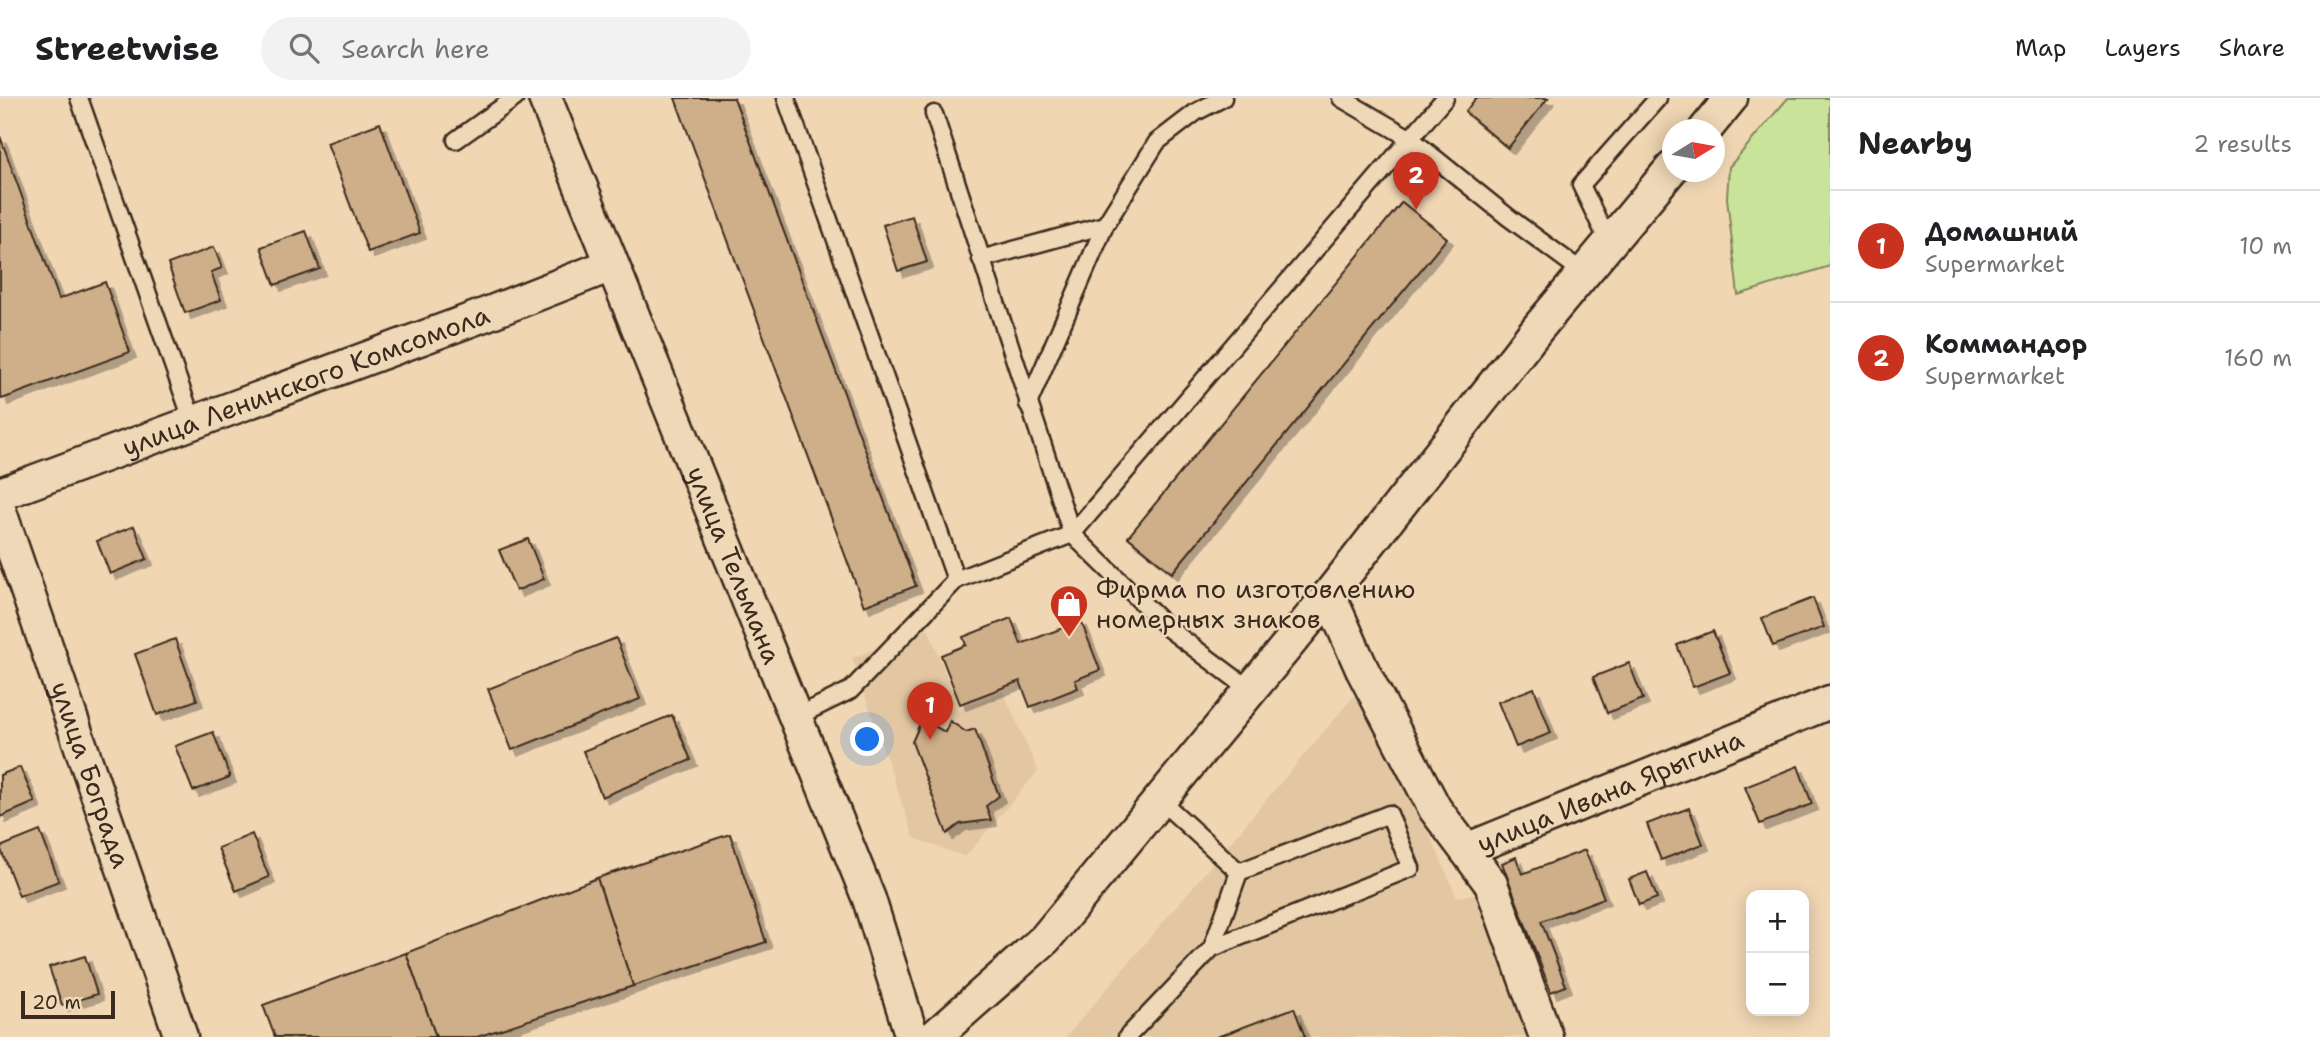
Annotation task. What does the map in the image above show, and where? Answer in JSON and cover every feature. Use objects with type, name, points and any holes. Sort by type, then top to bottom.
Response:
[{"type":"street","name":"улица Тельмана","points":[[545,98],[869,899],[912,1037]]},
{"type":"street","points":[[1714,119],[1731,98]]},
{"type":"street","points":[[934,1037],[1045,939],[1329,595],[1584,273],[1662,180]]},
{"type":"street","name":"улица Ленинского Комсомола","points":[[0,494],[484,315],[611,265]]},
{"type":"street","name":"улица Бограда","points":[[0,512],[181,1037]]},
{"type":"street","name":"улица Ивана Ярыгина","points":[[1329,595],[1362,669],[1435,809],[1466,850],[1830,702]]},
{"type":"street","points":[[1466,850],[1491,884],[1546,1037]]},
{"type":"lane","points":[[79,98],[193,422]]},
{"type":"lane","points":[[456,140],[515,98]]},
{"type":"lane","points":[[786,98],[956,580]]},
{"type":"lane","points":[[1028,404],[1105,225],[1157,142],[1196,112],[1223,98]]},
{"type":"lane","points":[[1341,98],[1411,139],[1508,217],[1584,273]]},
{"type":"lane","points":[[796,717],[851,690],[956,580],[1072,534],[1446,98]]},
{"type":"lane","points":[[1609,243],[1581,185],[1658,98]]},
{"type":"lane","points":[[934,114],[1072,534],[1170,629],[1250,689]]},
{"type":"lane","points":[[981,259],[1105,225]]},
{"type":"lane","points":[[1160,800],[1239,872]]},
{"type":"lane","points":[[1127,1037],[1212,948],[1239,872],[1389,814],[1411,868],[1212,948]]},
{"type":"shaded area","points":[[928,628],[959,709],[1003,691],[1038,771],[965,857],[914,838],[852,658]]},
{"type":"shaded area","points":[[1364,684],[1457,897],[1480,893],[1532,1037],[1066,1037]]},
{"type":"green space","points":[[1788,98],[1830,98],[1830,266],[1738,295],[1727,198],[1729,167]]},
{"type":"building","points":[[675,98],[734,98],[916,586],[864,606]]},
{"type":"building","points":[[1476,98],[1548,98],[1508,148],[1465,112]]},
{"type":"building","points":[[380,123],[420,233],[368,252],[327,143]]},
{"type":"building","points":[[0,136],[59,299],[105,282],[130,352],[2,399],[0,392]]},
{"type":"building","points":[[1402,202],[1447,238],[1172,573],[1128,537]]},
{"type":"building","points":[[912,216],[927,262],[898,271],[883,225]]},
{"type":"building","points":[[306,231],[320,269],[275,285],[261,247]]},
{"type":"building","points":[[214,247],[222,268],[211,272],[221,300],[185,313],[168,264]]},
{"type":"building","points":[[134,526],[147,559],[110,574],[97,541]]},
{"type":"building","points":[[528,539],[544,579],[516,591],[499,550]]},
{"type":"building","points":[[1813,598],[1824,627],[1773,646],[1762,618]]},
{"type":"building","points":[[1011,618],[1021,644],[1081,621],[1100,670],[1075,680],[1078,688],[1030,707],[1020,681],[960,704],[941,655],[966,645],[963,637]]},
{"type":"building","points":[[1713,631],[1730,673],[1693,687],[1677,645]]},
{"type":"building","points":[[616,638],[640,699],[512,750],[488,689]]},
{"type":"building","points":[[175,639],[197,700],[157,715],[135,654]]},
{"type":"building","points":[[1629,663],[1643,699],[1607,713],[1593,677]]},
{"type":"building","points":[[1534,688],[1551,733],[1516,747],[1498,702]]},
{"type":"building","points":[[672,715],[691,760],[602,797],[583,751]]},
{"type":"building","points":[[922,719],[945,732],[950,721],[966,732],[975,729],[999,796],[986,806],[991,820],[960,824],[947,834],[912,742]]},
{"type":"building","points":[[213,732],[230,777],[193,791],[175,746]]},
{"type":"building","points":[[1798,766],[1812,804],[1760,824],[1745,787]]},
{"type":"building","points":[[20,767],[35,802],[0,817],[0,775]]},
{"type":"building","points":[[1689,808],[1703,844],[1661,860],[1647,824]]},
{"type":"building","points":[[40,831],[59,881],[19,896],[0,847]]},
{"type":"building","points":[[252,834],[269,877],[236,891],[218,848]]},
{"type":"building","points":[[730,834],[766,942],[633,986],[597,878]]},
{"type":"building","points":[[1585,850],[1604,898],[1541,921],[1566,986],[1551,992],[1502,863],[1516,857],[1522,874]]},
{"type":"building","points":[[1647,872],[1657,898],[1639,905],[1629,879]]},
{"type":"building","points":[[597,878],[633,986],[477,1037],[436,1037],[406,953]]},
{"type":"building","points":[[406,953],[436,1037],[275,1037],[263,1005]]},
{"type":"building","points":[[85,956],[97,994],[62,1005],[49,967]]},
{"type":"building","points":[[1294,1008],[1305,1037],[1217,1037]]},
{"type":"place","name":"Коммандор","points":[[1416,210]]},
{"type":"place","name":"Фирма по изготовлению номерных знаков","points":[[1069,638]]},
{"type":"place","name":"Домашний","points":[[930,740]]}]
